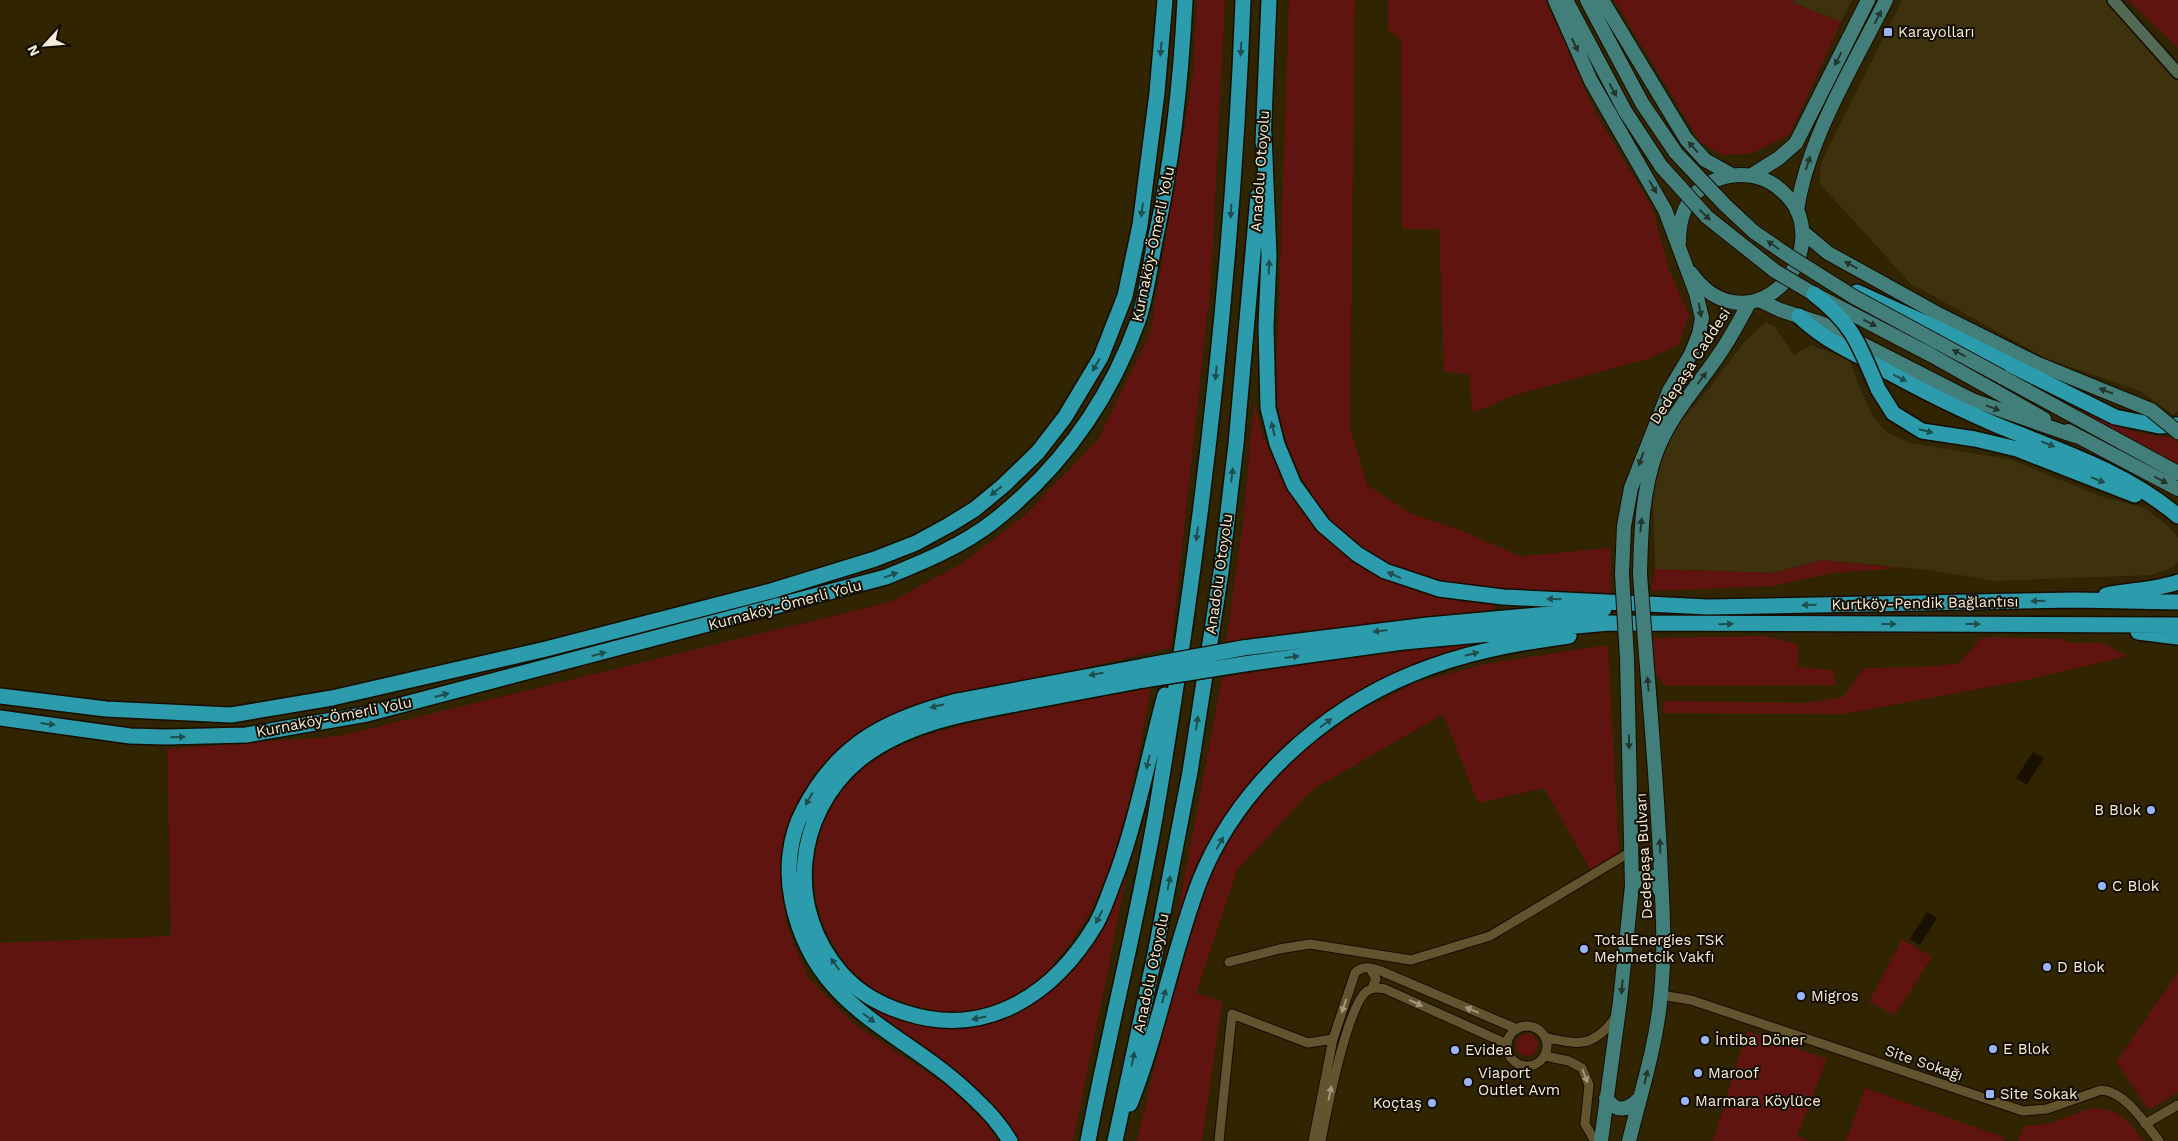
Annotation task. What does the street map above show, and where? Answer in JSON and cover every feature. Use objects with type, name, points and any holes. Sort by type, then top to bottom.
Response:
[{"type":"highway","name":"Kurnaköy-Ömerli Yolu","points":[[0,696],[106,709],[231,716],[332,698],[546,649],[771,591],[875,559],[916,543],[949,525],[975,509],[1004,485],[1038,452],[1065,418],[1101,356],[1126,296],[1140,225],[1157,93],[1165,0]]},
{"type":"highway","name":"Kurnaköy-Ömerli Yolu","points":[[0,718],[130,736],[166,737],[246,735],[367,714],[886,577],[955,546],[993,522],[1050,469],[1076,439],[1106,393],[1124,356],[1138,319],[1167,188],[1179,99],[1185,0]]},
{"type":"highway","name":"Anadolu Otoyolu","points":[[1088,1141],[1156,813],[1194,563],[1231,222],[1243,0]]},
{"type":"highway","name":"Anadolu Otoyolu","points":[[1115,1141],[1155,954],[1188,782],[1221,572],[1247,332],[1264,134],[1269,0]]},
{"type":"highway","points":[[1264,134],[1269,256],[1266,327],[1268,408],[1285,466],[1305,502],[1323,525],[1344,544],[1370,562],[1398,577],[1439,589],[1503,598],[1673,604]]},
{"type":"highway","points":[[1817,273],[1941,330],[2005,371],[2115,417],[2159,426],[2178,425]]},
{"type":"highway","points":[[1814,294],[1834,310],[1852,332],[1878,389],[1893,413],[1922,431],[1975,439],[2018,449],[2138,496],[2178,518]]},
{"type":"highway","points":[[1799,316],[1815,332],[1893,375],[1998,425],[2053,446],[2116,475],[2152,496],[2178,518]]},
{"type":"highway","points":[[2076,600],[2138,588],[2160,588],[2178,582]]},
{"type":"highway","points":[[2140,602],[2178,593]]},
{"type":"highway","name":"Kurtköy-Pendik Bağlantısı","points":[[1673,604],[1708,607],[2076,600],[2178,602]]},
{"type":"highway","points":[[1010,1141],[989,1112],[962,1086],[866,1016],[825,978],[814,961],[796,924],[789,868],[792,841],[799,817],[823,777],[838,759],[876,730],[928,709],[1010,690],[1144,673],[1428,625],[1673,604]]},
{"type":"highway","name":"Kurtköy-Pendik Bağlantısı","points":[[1678,625],[1746,623],[2178,625]]},
{"type":"highway","points":[[1243,656],[1599,624],[1678,625]]},
{"type":"highway","points":[[2092,624],[2159,636],[2178,636]]},
{"type":"highway","points":[[1115,1141],[1145,1068],[1182,931],[1201,878],[1230,825],[1250,797],[1292,752],[1330,720],[1360,700],[1410,674],[1436,665],[1487,650],[1557,638],[1678,625]]},
{"type":"highway","points":[[1144,673],[958,715],[914,729],[884,743],[859,760],[837,782],[820,807],[805,850],[806,898],[812,920],[829,956],[843,975],[880,1003],[902,1012],[924,1019],[964,1021],[982,1018],[1016,1005],[1050,982],[1069,963],[1096,923],[1122,858],[1183,631]]},
{"type":"main road","points":[[1555,0],[1591,81],[1654,189],[1679,245],[1685,264],[1702,285],[1717,296],[1737,304],[1754,302],[1777,289],[1795,266],[1802,248],[1803,232],[1797,211],[1786,194],[1770,182],[1752,175],[1732,175],[1714,180],[1698,192],[1686,207],[1679,226],[1679,245]]},
{"type":"main road","points":[[1566,0],[1625,111],[1661,166],[1706,218],[1775,271],[1814,294],[1931,355],[2075,436],[2178,489]]},
{"type":"main road","points":[[1587,0],[1642,102],[1676,153],[1700,180],[1754,232],[1817,273]]},
{"type":"main road","points":[[1602,0],[1686,139],[1705,160],[1732,175]]},
{"type":"main road","points":[[1752,175],[1779,158],[1796,143],[1868,0]]},
{"type":"main road","points":[[1797,211],[1808,161],[1818,137],[1886,0]]},
{"type":"main road","points":[[1803,232],[1828,253],[1940,315],[2038,364],[2151,410],[2178,432]]},
{"type":"main road","name":"Dedepaşa Bulvarı","points":[[1601,1141],[1619,1014],[1632,886],[1627,658],[1622,574],[1624,526],[1631,488],[1669,390],[1691,354],[1699,334],[1702,318],[1700,306],[1685,264]]},
{"type":"main road","points":[[1754,302],[1823,324],[1972,400],[2075,436]]},
{"type":"main road","name":"Dedepaşa Caddesi","points":[[1646,655],[1640,574],[1641,530],[1645,492],[1657,452],[1673,417],[1721,352],[1754,302]]},
{"type":"main road","points":[[2005,371],[2178,473]]},
{"type":"main road","name":"Dedepaşa Bulvarı","points":[[1629,1141],[1640,1098],[1661,995],[1664,925],[1646,655]]},
{"type":"main road","points":[[1632,886],[1637,880],[1648,875],[1654,879],[1662,895]]},
{"type":"main road","points":[[1606,1098],[1611,1106],[1620,1110],[1630,1108],[1640,1098]]},
{"type":"street","points":[[2113,0],[2178,73]]},
{"type":"street","points":[[1229,962],[1279,949],[1310,944],[1411,960],[1490,936],[1632,851]]},
{"type":"street","points":[[1321,1141],[1335,1072],[1348,1028],[1360,999],[1376,979],[1370,968]]},
{"type":"street","points":[[1313,1141],[1333,1039],[1358,969],[1370,968],[1517,1028]]},
{"type":"street","points":[[1352,982],[1357,989],[1386,989],[1507,1044]]},
{"type":"street","name":"Site Sokağı","points":[[1661,995],[1691,1000],[2023,1111],[2047,1109],[2101,1090],[2110,1090],[2122,1098],[2159,1141]]},
{"type":"street","points":[[1219,1141],[1232,1014],[1308,1043],[1333,1039]]},
{"type":"street","points":[[1545,1037],[1572,1043],[1585,1043],[1606,1030],[1619,1014]]},
{"type":"street","points":[[1523,1026],[1536,1028],[1545,1037],[1547,1043],[1545,1056],[1534,1065],[1521,1065],[1510,1058],[1507,1044],[1512,1033],[1517,1028],[1523,1026]]},
{"type":"street","points":[[1545,1056],[1569,1061],[1582,1068],[1589,1085],[1585,1124],[1595,1141]]},
{"type":"street","points":[[2145,1124],[2178,1106]]},
{"type":"shaded area","points":[[1197,0],[1225,0],[1211,282],[1171,648],[936,702],[861,733],[813,774],[783,848],[786,924],[808,978],[854,1024],[949,1087],[989,1127],[997,1141],[0,1141],[0,943],[171,936],[167,749],[339,736],[890,602],[961,564],[1027,513],[1099,438],[1150,333],[1193,74]]},
{"type":"shaded area","points":[[1289,0],[1355,0],[1350,427],[1367,485],[1410,513],[1455,528],[1520,556],[1611,548],[1611,594],[1477,589],[1444,584],[1412,575],[1381,563],[1349,542],[1314,499],[1306,485],[1292,457],[1282,427],[1276,395]]},
{"type":"shaded area","points":[[1388,0],[1545,0],[1596,114],[1652,207],[1669,269],[1689,315],[1678,345],[1647,359],[1515,395],[1472,413],[1469,374],[1444,372],[1439,229],[1402,229],[1401,39],[1388,30]]},
{"type":"shaded area","points":[[1614,0],[1794,0],[1793,3],[1841,22],[1790,134],[1753,153],[1722,155],[1700,142]]},
{"type":"shaded area","points":[[1794,0],[1852,0],[1841,22],[1793,3]]},
{"type":"shaded area","points":[[1902,0],[2107,0],[2178,78],[2178,411],[2173,415],[2140,391],[2047,359],[1911,284],[1820,184],[1821,163]]},
{"type":"shaded area","points":[[2128,0],[2178,0],[2178,48]]},
{"type":"shaded area","points":[[1766,322],[1775,327],[1794,355],[1811,345],[1850,360],[1860,389],[1873,416],[1886,432],[1910,443],[2009,459],[2100,496],[2145,508],[2168,526],[2178,538],[2178,561],[2174,567],[2150,575],[1996,581],[1930,570],[1822,560],[1774,573],[1655,569],[1653,496],[1660,456],[1681,421],[1711,386],[1744,342]]},
{"type":"shaded area","points":[[1254,403],[1264,439],[1287,489],[1320,533],[1322,532],[1357,563],[1400,585],[1446,599],[1493,604],[1495,607],[1491,610],[1226,642],[1243,521]]},
{"type":"shaded area","points":[[2064,403],[2104,421],[2130,430],[2173,438],[2178,443],[2178,466]]},
{"type":"shaded area","points":[[1822,560],[1900,568],[1832,573],[1772,586],[1651,591],[1655,569],[1774,573]]},
{"type":"shaded area","points":[[1765,636],[1798,644],[1798,667],[1834,670],[1835,685],[1666,686],[1655,675],[1653,638]]},
{"type":"shaded area","points":[[1991,637],[2062,639],[2070,643],[2102,643],[2128,656],[2026,680],[1844,714],[1663,713],[1664,701],[1805,703],[1843,697],[1864,668],[1958,664],[1980,639]]},
{"type":"shaded area","points":[[1507,639],[1453,652],[1300,737],[1201,867],[1176,922],[1222,677],[1332,660]]},
{"type":"shaded area","points":[[1608,645],[1619,854],[1591,871],[1544,788],[1478,803],[1443,714],[1312,790],[1237,870],[1196,993],[1222,1002],[1202,1141],[1137,1141],[1184,944],[1217,859],[1259,796],[1297,754],[1359,711],[1417,682],[1490,663]]},
{"type":"shaded area","points":[[1151,688],[1130,797],[1109,870],[1094,904],[1076,935],[1053,963],[1055,967],[1013,999],[985,1009],[954,1014],[902,1002],[877,991],[863,981],[839,953],[823,923],[815,890],[815,857],[823,825],[839,795],[862,769],[893,749],[921,737],[950,728],[1098,697]]},
{"type":"shaded area","points":[[2033,752],[2044,758],[2027,785],[2016,778]]},
{"type":"shaded area","points":[[1126,875],[1073,1141],[1015,1141],[868,1007],[913,1023],[965,1026],[997,1021],[1030,1005],[1054,987]]},
{"type":"shaded area","points":[[1927,912],[1937,918],[1920,945],[1910,939]]},
{"type":"shaded area","points":[[1902,939],[1932,957],[1895,1015],[1869,1002]]},
{"type":"shaded area","points":[[2178,972],[2178,1092],[2151,1109],[2147,1108],[2116,1062]]},
{"type":"shaded area","points":[[1747,1031],[1827,1059],[1797,1136],[1810,1141],[1713,1141]]},
{"type":"shaded area","points":[[1527,1034],[1535,1037],[1538,1045],[1535,1053],[1527,1056],[1519,1053],[1516,1045],[1519,1037]]},
{"type":"shaded area","points":[[1865,1088],[2005,1138],[2004,1141],[1846,1141]]},
{"type":"shaded area","points":[[2090,1108],[2108,1110],[2121,1116],[2144,1141],[2018,1141],[2024,1126],[2048,1124]]},
{"type":"place","name":"Karayolları","points":[[1888,32]]},
{"type":"place","name":"B Blok","points":[[2151,810]]},
{"type":"place","name":"C Blok","points":[[2102,886]]},
{"type":"place","name":"TotalEnergies TSK Mehmetcik Vakfı","points":[[1584,949]]},
{"type":"place","name":"D Blok","points":[[2047,967]]},
{"type":"place","name":"Migros","points":[[1801,996]]},
{"type":"place","name":"İntiba Döner","points":[[1705,1040]]},
{"type":"place","name":"E Blok","points":[[1993,1049]]},
{"type":"place","name":"Evidea","points":[[1455,1050]]},
{"type":"place","name":"Maroof","points":[[1698,1073]]},
{"type":"place","name":"Viaport Outlet Avm","points":[[1468,1082]]},
{"type":"place","name":"Site Sokak","points":[[1990,1094]]},
{"type":"place","name":"Marmara Köylüce","points":[[1685,1101]]},
{"type":"place","name":"Koçtaş","points":[[1432,1103]]}]
